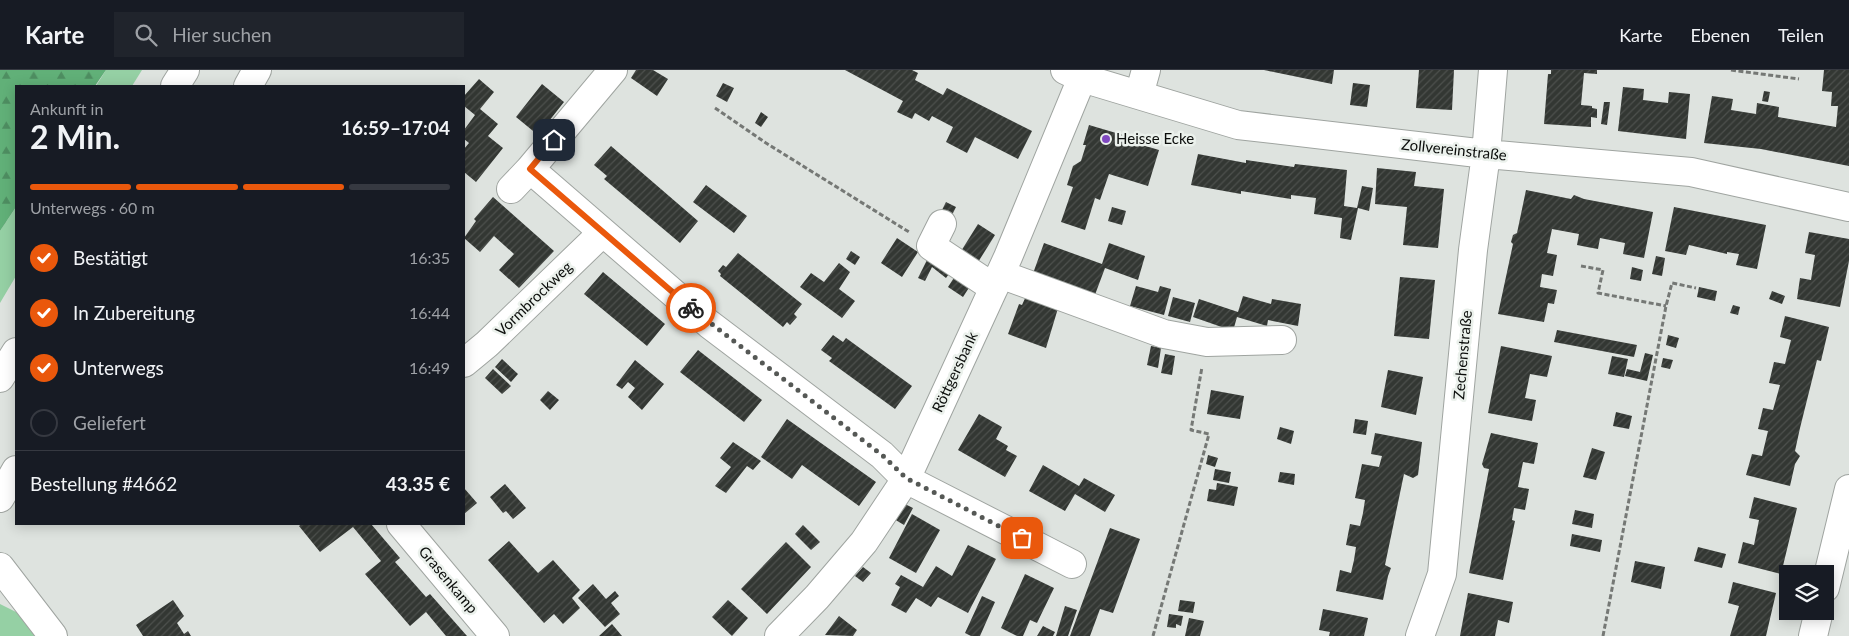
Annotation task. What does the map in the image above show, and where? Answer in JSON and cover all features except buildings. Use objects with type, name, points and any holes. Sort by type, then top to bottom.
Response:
[{"type":"main road","points":[[176,85],[185,70]]},
{"type":"main road","points":[[249,85],[257,70]]},
{"type":"main road","points":[[512,189],[613,70]]},
{"type":"main road","name":"Zechenstraße","points":[[1420,636],[1442,574],[1473,250],[1486,154],[1492,70]]},
{"type":"main road","name":"Zollvereinstraße","points":[[1073,74],[1143,83],[1238,125],[1486,154],[1691,172],[1849,207]]},
{"type":"main road","name":"Röttgersbank","points":[[779,636],[817,597],[864,542],[906,478],[997,281],[1073,74]]},
{"type":"main road","points":[[530,169],[709,324],[882,455],[906,478],[1072,564]]},
{"type":"main road","name":"Vormbrockweg","points":[[465,361],[487,344],[602,233]]},
{"type":"main road","points":[[936,235],[997,281],[1164,334],[1207,342],[1282,340]]},
{"type":"main road","points":[[0,378],[15,354]]},
{"type":"main road","points":[[0,498],[15,472]]},
{"type":"main road","points":[[1831,565],[1849,490]]},
{"type":"main road","name":"Grasenkamp","points":[[402,525],[495,636]]},
{"type":"main road","points":[[0,568],[53,636]]},
{"type":"main road","points":[[1813,636],[1817,620]]},
{"type":"path","points":[[1731,70],[1799,79]]},
{"type":"path","points":[[716,108],[766,143],[936,235]]},
{"type":"path","points":[[1581,266],[1603,270],[1598,293],[1666,306]]},
{"type":"path","points":[[1603,636],[1672,283],[1696,288]]},
{"type":"path","points":[[1153,636],[1209,434],[1191,430],[1207,342]]},
{"type":"green space","points":[[0,70],[106,70],[96,85],[15,85],[15,208],[0,231]]},
{"type":"green space","points":[[106,70],[142,70],[133,85],[97,85]]},
{"type":"green space","points":[[15,208],[15,278],[0,303],[0,231]]},
{"type":"green space","points":[[0,604],[22,615],[37,636],[0,636]]},
{"type":"way so far","points":[[691,308],[709,324],[882,455],[906,478],[1022,538]]},
{"type":"place","name":"Heisse Ecke","points":[[1106,139]]},
{"type":"route","points":[[554,140],[530,169],[691,308]]}]
